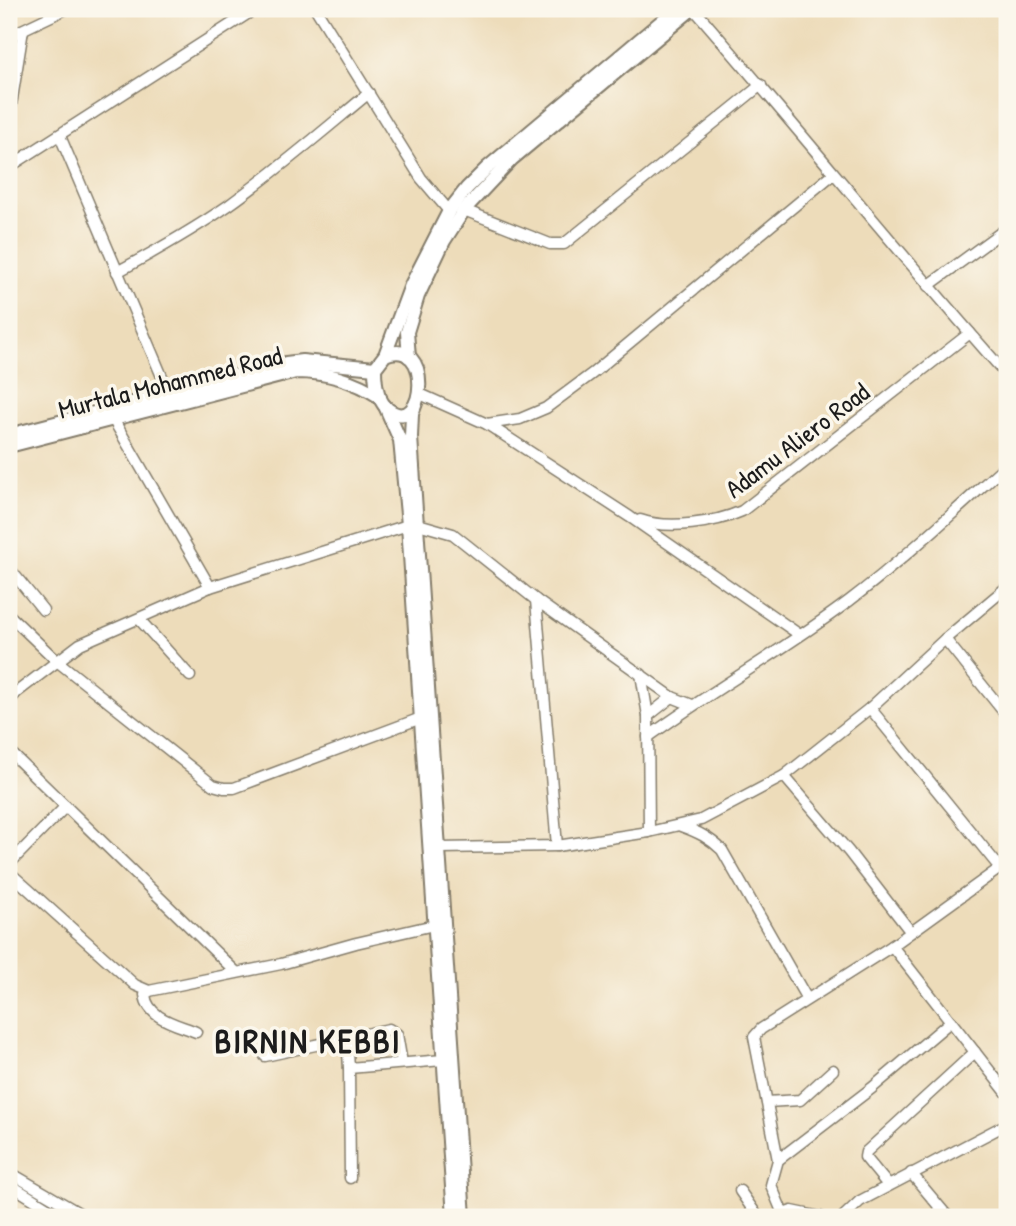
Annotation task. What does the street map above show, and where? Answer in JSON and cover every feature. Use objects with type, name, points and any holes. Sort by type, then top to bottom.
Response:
[{"type":"main road","points":[[464,1217],[440,848],[413,524],[400,440],[376,383],[375,368],[386,355],[411,285],[449,211],[467,188],[488,167],[676,9]]},
{"type":"main road","points":[[454,1217],[421,718],[411,437],[412,414],[418,399],[418,377],[409,357],[407,332],[418,296],[444,241],[480,190],[512,159],[693,9]]},
{"type":"main road","points":[[386,355],[399,352],[409,357]]},
{"type":"main road","name":"Murtala Mohammed Road","points":[[10,438],[169,393],[302,361],[375,368]]},
{"type":"main road","name":"Murtala Mohammed Road","points":[[10,438],[113,419],[296,372],[311,372],[353,381],[383,402]]},
{"type":"main road","points":[[383,402],[394,412],[404,413],[418,399]]},
{"type":"street","points":[[9,36],[66,9]]},
{"type":"street","points":[[9,167],[255,9]]},
{"type":"street","points":[[316,9],[421,178],[449,211]]},
{"type":"street","points":[[693,9],[761,85],[928,286],[1007,375]]},
{"type":"street","points":[[9,118],[23,30]]},
{"type":"street","points":[[464,210],[550,244],[564,244],[761,85]]},
{"type":"street","points":[[117,272],[228,205],[266,178],[369,93]]},
{"type":"street","points":[[60,136],[169,393]]},
{"type":"street","points":[[487,424],[520,419],[546,408],[593,373],[833,174]]},
{"type":"street","points":[[928,286],[1007,228]]},
{"type":"street","name":"Adamu Aliero Road","points":[[630,517],[650,524],[673,524],[719,520],[742,511],[970,333]]},
{"type":"street","points":[[418,399],[487,424],[630,517],[800,635]]},
{"type":"street","points":[[9,417],[10,438]]},
{"type":"street","points":[[113,419],[210,587]]},
{"type":"street","points":[[648,737],[800,635],[890,569],[1007,464]]},
{"type":"street","points":[[9,701],[80,644],[210,587],[413,524],[453,534],[536,600],[672,697],[692,705]]},
{"type":"street","points":[[9,568],[43,610]]},
{"type":"street","points":[[440,848],[557,846],[649,832],[701,820],[784,776],[870,708],[1007,587]]},
{"type":"street","points":[[536,600],[557,846]]},
{"type":"street","points":[[9,615],[57,661],[213,785],[224,788],[234,788],[421,718]]},
{"type":"street","points":[[139,619],[190,676]]},
{"type":"street","points":[[945,639],[1007,716]]},
{"type":"street","points":[[641,674],[648,716],[649,832]]},
{"type":"street","points":[[648,716],[672,697]]},
{"type":"street","points":[[778,1160],[754,1037],[761,1029],[892,946],[1004,865],[870,708]]},
{"type":"street","points":[[9,751],[236,972]]},
{"type":"street","points":[[784,776],[849,852],[910,931]]},
{"type":"street","points":[[9,864],[66,806]]},
{"type":"street","points":[[679,826],[699,832],[713,840],[722,850],[807,999]]},
{"type":"street","points":[[9,872],[135,985],[149,990],[281,964],[434,925]]},
{"type":"street","points":[[892,946],[1007,1093]]},
{"type":"street","points":[[149,990],[145,995],[151,1010],[158,1016],[196,1032]]},
{"type":"street","points":[[821,1217],[799,1211],[779,1215],[771,1185],[778,1160],[872,1088],[951,1021]]},
{"type":"street","points":[[265,1056],[389,1029],[397,1034],[402,1063]]},
{"type":"street","points":[[347,1038],[349,1178]]},
{"type":"street","points":[[888,1185],[865,1157],[866,1152],[975,1052]]},
{"type":"street","points":[[349,1068],[443,1060]]},
{"type":"street","points":[[767,1102],[800,1100],[833,1070]]},
{"type":"street","points":[[844,1217],[860,1201],[888,1185],[1007,1124]]},
{"type":"street","points":[[9,1172],[86,1217]]},
{"type":"street","points":[[911,1173],[948,1217]]},
{"type":"street","points":[[9,1184],[62,1217]]},
{"type":"street","points":[[740,1191],[758,1217]]},
{"type":"district","name":"BIRNIN KEBBI","points":[[308,1041]]}]
